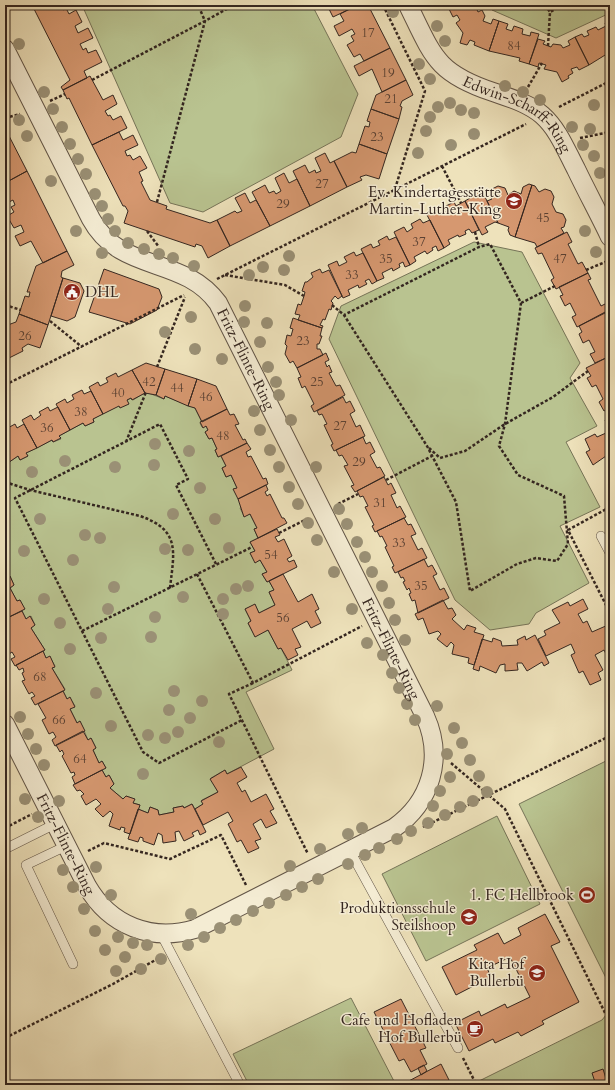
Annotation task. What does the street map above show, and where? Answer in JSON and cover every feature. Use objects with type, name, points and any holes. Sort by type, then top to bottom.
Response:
[{"type":"street","name":"Edwin-Scharff-Ring","points":[[408,5],[434,55],[450,73],[474,86],[519,101],[542,115],[554,128],[610,237]]},
{"type":"street","name":"Fritz-Flinte-Ring","points":[[5,49],[99,232],[109,243],[121,252],[184,274],[203,286],[221,310],[427,720],[434,748],[434,765],[430,782],[416,808],[394,828],[195,928],[178,933],[161,934],[133,928],[109,914],[91,894],[5,724]]},
{"type":"lane","points":[[601,536],[610,554]]},
{"type":"lane","points":[[5,849],[55,824]]},
{"type":"lane","points":[[350,851],[458,1048]]},
{"type":"lane","points":[[70,852],[26,866],[73,964]]},
{"type":"lane","points":[[161,934],[240,1085]]},
{"type":"path","points":[[157,202],[205,20],[198,5]]},
{"type":"path","points":[[92,80],[234,5]]},
{"type":"path","points":[[383,5],[425,91],[395,189]]},
{"type":"path","points":[[545,5],[550,12],[548,46]]},
{"type":"path","points":[[550,12],[564,5]]},
{"type":"path","points":[[519,101],[542,63]]},
{"type":"path","points":[[203,286],[610,81]]},
{"type":"path","points":[[562,141],[610,132]]},
{"type":"path","points":[[442,166],[461,203]]},
{"type":"path","points":[[475,232],[480,247]]},
{"type":"path","points":[[332,306],[344,315],[427,446],[456,502],[470,591],[517,564],[536,558],[557,561],[568,544],[564,496],[518,475],[499,446],[505,424],[521,303],[490,244],[480,247],[344,315]]},
{"type":"path","points":[[586,270],[610,260]]},
{"type":"path","points":[[224,275],[285,285],[304,296]]},
{"type":"path","points":[[521,303],[555,286]]},
{"type":"path","points":[[5,385],[185,295],[157,367]]},
{"type":"path","points":[[5,305],[21,310]]},
{"type":"path","points":[[50,321],[82,347]]},
{"type":"path","points":[[427,446],[440,458],[465,451],[505,424],[553,397],[588,371]]},
{"type":"path","points":[[126,442],[146,392]]},
{"type":"path","points":[[216,564],[176,485],[188,479],[160,424],[15,498],[143,752],[159,763],[242,720]]},
{"type":"path","points":[[386,480],[432,456]]},
{"type":"path","points":[[5,482],[30,490],[156,521],[171,541],[174,550],[170,588]]},
{"type":"path","points":[[568,530],[610,507]]},
{"type":"path","points":[[568,530],[610,612]]},
{"type":"path","points":[[82,631],[252,547]]},
{"type":"path","points":[[197,574],[253,683]]},
{"type":"path","points":[[316,868],[229,694],[377,619]]},
{"type":"path","points":[[434,748],[505,809],[610,1023]]},
{"type":"path","points":[[5,828],[47,806]]},
{"type":"path","points":[[70,852],[104,843],[170,859],[221,835],[253,900]]},
{"type":"path","points":[[458,1048],[475,1082],[470,1085]]},
{"type":"green space","points":[[82,5],[312,5],[358,94],[341,137],[203,212],[170,203]]},
{"type":"green space","points":[[489,5],[610,5],[610,13],[556,38],[492,10]]},
{"type":"green space","points":[[474,242],[522,252],[580,363],[570,378],[597,426],[566,442],[600,507],[560,526],[589,583],[536,613],[529,624],[490,630],[455,600],[329,339],[341,306]]},
{"type":"green space","points":[[146,392],[164,399],[165,396],[195,408],[202,422],[200,423],[202,427],[206,426],[208,430],[205,432],[209,439],[212,438],[217,449],[215,450],[218,457],[221,456],[226,466],[222,468],[226,477],[231,475],[237,488],[234,489],[242,506],[240,508],[244,516],[250,514],[257,528],[254,529],[258,538],[250,542],[255,551],[250,553],[255,562],[260,560],[267,572],[262,574],[267,582],[269,581],[274,590],[269,592],[275,605],[259,613],[255,605],[245,609],[251,621],[248,623],[255,636],[268,630],[278,649],[281,648],[292,670],[246,692],[274,749],[227,774],[225,770],[211,778],[218,792],[202,800],[203,804],[195,809],[192,804],[184,808],[183,806],[173,808],[174,812],[159,815],[158,810],[150,807],[148,813],[138,809],[140,805],[133,803],[134,799],[126,796],[123,799],[110,788],[114,784],[109,775],[106,777],[102,770],[106,768],[102,761],[99,763],[93,750],[96,748],[91,738],[88,740],[80,721],[77,723],[70,709],[75,706],[70,698],[67,699],[63,691],[65,689],[52,668],[55,666],[50,657],[46,658],[43,651],[45,650],[31,628],[35,625],[31,616],[26,619],[22,611],[24,609],[20,600],[17,601],[10,588],[14,585],[10,576],[5,577],[5,465],[18,456],[20,460],[28,456],[26,453],[52,440],[53,442],[61,439],[59,436],[83,423],[85,426],[94,422],[93,419],[131,398],[133,400]]},
{"type":"green space","name":"1. FC Hellbrook","points":[[610,759],[610,986],[519,804]]},
{"type":"green space","points":[[497,816],[540,904],[426,961],[382,874]]},
{"type":"green space","points":[[351,998],[396,1085],[249,1085],[233,1054]]},
{"type":"green space","points":[[610,1010],[610,1085],[471,1085],[602,1020]]},
{"type":"building","points":[[32,5],[60,5],[63,10],[66,8],[69,14],[76,10],[82,22],[75,26],[78,33],[88,28],[93,38],[80,44],[83,50],[86,48],[88,53],[96,50],[102,62],[84,71],[87,78],[63,90],[61,87],[70,80]]},
{"type":"building","points":[[327,5],[358,5],[333,17]]},
{"type":"building","points":[[358,5],[368,5],[390,48],[364,61],[360,54],[354,57],[347,45],[354,41],[351,36],[355,34],[352,29],[339,36],[334,26],[344,21],[340,14]]},
{"type":"building","points":[[456,5],[475,5],[478,12],[482,10],[485,16],[483,21],[491,24],[493,19],[499,21],[489,51],[474,45],[475,42],[470,40],[467,45],[460,43],[463,33],[456,23],[460,20],[457,15],[453,17],[449,9]]},
{"type":"building","points":[[610,20],[610,52],[589,65],[575,37],[582,34],[584,37],[589,35],[587,31],[596,27],[598,30],[606,26],[605,23]]},
{"type":"building","points":[[499,21],[508,24],[506,29],[512,31],[514,26],[523,29],[522,34],[530,36],[531,32],[539,34],[529,64],[519,61],[520,58],[489,51]]},
{"type":"building","points":[[575,37],[589,65],[579,70],[577,67],[571,69],[573,73],[568,76],[569,78],[562,82],[557,72],[544,69],[546,65],[539,63],[538,67],[529,64],[538,39],[545,41],[543,44],[551,47],[553,44],[561,45],[563,48],[570,45],[568,41]]},
{"type":"building","points":[[390,48],[406,80],[382,92],[372,69],[359,76],[354,66]]},
{"type":"building","points":[[90,76],[103,100],[113,95],[117,104],[105,111],[108,116],[110,115],[113,120],[121,116],[127,128],[92,145],[69,98],[67,99],[63,90]]},
{"type":"building","points":[[406,80],[413,95],[402,101],[399,119],[371,109],[376,95]]},
{"type":"building","points":[[371,109],[399,119],[387,154],[359,144],[365,126],[369,127],[370,122],[367,121]]},
{"type":"building","points":[[7,132],[27,171],[5,183],[5,133]]},
{"type":"building","points":[[119,132],[123,140],[133,135],[138,145],[125,151],[127,156],[130,155],[133,160],[140,156],[147,168],[139,172],[143,181],[141,182],[150,200],[167,206],[166,209],[210,223],[217,220],[230,246],[208,258],[202,246],[196,244],[195,247],[124,223],[128,211],[125,206],[123,206],[92,145]]},
{"type":"building","points":[[359,144],[387,154],[379,179],[366,175],[360,177],[362,180],[347,187],[334,161],[352,152],[356,153]]},
{"type":"building","points":[[325,153],[330,163],[334,161],[347,187],[310,206],[293,171],[305,165],[309,173],[315,170],[316,173],[321,171],[315,158]]},
{"type":"building","points":[[27,171],[67,251],[43,263],[31,241],[20,246],[15,236],[24,232],[21,225],[14,228],[7,216],[14,212],[11,207],[15,205],[13,200],[5,204],[5,183]]},
{"type":"building","points":[[284,173],[289,183],[297,179],[310,206],[270,226],[252,192],[265,185],[269,193],[274,191],[276,194],[281,191],[275,178]]},
{"type":"building","points":[[529,184],[532,185],[515,237],[510,235],[508,230],[509,227],[498,223],[487,201],[492,199],[490,196],[492,189],[498,186],[505,188],[508,195],[514,191],[521,194],[523,187]]},
{"type":"building","points":[[532,185],[535,186],[539,192],[545,189],[551,191],[554,197],[552,204],[556,212],[563,214],[566,220],[564,227],[561,228],[564,233],[537,247],[535,243],[515,237]]},
{"type":"building","points":[[481,189],[498,223],[495,222],[485,227],[488,232],[482,235],[465,201],[470,198],[468,196]]},
{"type":"building","points":[[245,193],[250,203],[256,200],[270,226],[230,246],[217,220],[235,211],[237,213],[242,211],[235,198]]},
{"type":"building","points":[[465,201],[479,230],[472,233],[469,229],[465,231],[466,234],[459,237],[458,235],[448,240],[450,244],[444,248],[427,215],[438,210],[440,214],[447,211],[444,207],[454,202],[456,206]]},
{"type":"building","points":[[420,219],[423,223],[430,220],[444,248],[438,251],[436,246],[427,254],[425,251],[414,257],[416,261],[410,265],[394,232],[404,227],[407,232],[413,228],[411,224]]},
{"type":"building","points":[[567,232],[572,242],[568,244],[578,264],[582,262],[588,273],[556,289],[551,280],[554,278],[542,253],[538,254],[535,248]]},
{"type":"building","points":[[387,236],[389,240],[396,237],[410,265],[405,267],[403,262],[399,264],[400,267],[393,271],[392,268],[382,273],[384,278],[377,281],[361,249],[371,244],[373,248],[380,245],[378,241]]},
{"type":"building","points":[[67,251],[74,265],[62,271],[61,277],[63,278],[48,325],[19,314],[25,296],[29,297],[30,292],[27,292],[36,266]]},
{"type":"building","points":[[354,252],[356,256],[363,253],[377,281],[372,284],[369,279],[365,281],[367,284],[359,288],[358,285],[348,290],[350,295],[343,298],[328,265],[337,261],[339,266],[347,262],[344,257]]},
{"type":"building","points":[[104,269],[159,289],[162,297],[157,310],[130,324],[89,312]]},
{"type":"building","points":[[320,269],[322,273],[329,270],[342,296],[338,299],[335,296],[331,301],[333,303],[331,310],[329,309],[325,320],[323,319],[320,325],[323,326],[322,328],[298,320],[300,315],[295,314],[298,304],[301,305],[304,296],[305,292],[302,291],[305,282],[313,277],[311,273]]},
{"type":"building","points":[[588,273],[591,279],[588,280],[601,306],[605,304],[609,311],[577,327],[572,317],[576,315],[570,303],[565,306],[560,296],[563,295],[559,287]]},
{"type":"building","points":[[63,278],[80,283],[84,291],[75,317],[67,321],[51,316]]},
{"type":"building","points":[[607,311],[610,317],[607,318],[610,322],[610,356],[595,363],[590,354],[595,352],[589,340],[583,343],[579,334],[582,332],[579,326]]},
{"type":"building","points":[[19,314],[48,325],[40,348],[28,344],[22,348],[23,351],[5,360],[5,326],[16,322]]},
{"type":"building","points":[[293,318],[322,328],[320,336],[322,336],[319,344],[317,344],[317,349],[320,349],[323,355],[297,368],[293,361],[290,363],[285,354],[287,335],[291,336],[293,329],[290,328]]},
{"type":"building","points":[[326,353],[329,360],[325,362],[327,367],[329,365],[332,372],[329,373],[336,386],[340,385],[345,395],[314,412],[311,406],[314,404],[305,386],[302,388],[298,378],[301,377],[297,368]]},
{"type":"building","points":[[610,356],[610,408],[604,411],[599,402],[603,399],[596,385],[592,387],[587,378],[591,376],[586,368]]},
{"type":"building","points":[[146,363],[165,369],[156,395],[145,393],[132,370]]},
{"type":"building","points":[[165,369],[197,379],[188,406],[165,396],[164,399],[156,395]]},
{"type":"building","points":[[132,370],[145,393],[132,400],[131,398],[127,400],[129,404],[120,408],[119,406],[103,414],[89,387],[98,382],[100,386],[108,382],[106,378],[116,373],[118,377]]},
{"type":"building","points":[[197,379],[216,386],[227,409],[202,422],[195,408],[188,406]]},
{"type":"building","points":[[82,390],[84,394],[91,391],[103,414],[93,419],[94,422],[85,426],[83,423],[70,430],[56,404],[65,399],[67,403],[74,399],[72,395]]},
{"type":"building","points":[[343,397],[346,403],[350,401],[355,411],[350,414],[356,427],[360,425],[365,436],[334,451],[331,445],[333,444],[324,425],[327,424],[322,414],[319,415],[317,411]]},
{"type":"building","points":[[48,407],[50,411],[58,407],[70,430],[59,436],[61,438],[53,442],[52,440],[37,448],[22,420],[31,415],[34,420],[41,415],[39,412]]},
{"type":"building","points":[[610,408],[610,418],[606,410]]},
{"type":"building","points":[[227,409],[230,415],[234,414],[239,424],[235,425],[243,440],[245,439],[247,443],[218,457],[215,450],[217,449],[212,438],[209,439],[205,432],[208,430],[206,426],[203,428],[200,422]]},
{"type":"building","points":[[610,418],[610,430],[605,420]]},
{"type":"building","points":[[15,424],[17,428],[24,424],[37,448],[26,453],[28,456],[20,460],[18,456],[5,465],[5,434],[8,432],[6,429]]},
{"type":"building","points":[[606,433],[608,436],[610,435],[610,464],[606,456],[593,465],[586,452],[590,450],[585,439],[595,434],[597,437]]},
{"type":"building","points":[[363,437],[366,444],[370,442],[375,452],[370,455],[377,468],[380,467],[385,476],[355,492],[351,486],[354,485],[344,466],[348,465],[342,455],[339,456],[336,450]]},
{"type":"building","points":[[247,443],[251,449],[246,452],[248,457],[251,456],[263,479],[266,478],[268,484],[238,499],[233,489],[237,488],[231,475],[226,477],[222,468],[226,466],[221,456]]},
{"type":"building","points":[[384,477],[388,485],[391,483],[396,493],[391,495],[397,508],[400,506],[406,517],[375,532],[372,526],[374,525],[365,507],[368,506],[363,496],[360,497],[357,491]]},
{"type":"building","points":[[266,485],[268,490],[265,492],[267,496],[270,494],[282,518],[284,518],[287,523],[258,538],[254,529],[257,528],[250,514],[244,517],[238,499]]},
{"type":"building","points":[[404,518],[408,525],[411,524],[416,534],[411,536],[418,550],[422,548],[427,558],[395,573],[392,567],[394,566],[385,547],[387,546],[382,536],[380,537],[377,531]]},
{"type":"building","points":[[277,529],[280,535],[275,537],[278,542],[284,539],[292,556],[287,559],[289,562],[294,560],[297,567],[267,582],[262,574],[267,572],[260,560],[255,563],[250,553],[255,551],[250,542]]},
{"type":"building","points":[[424,559],[428,567],[432,565],[437,574],[433,576],[440,590],[444,588],[449,598],[418,613],[415,600],[412,601],[409,594],[411,593],[409,588],[407,590],[403,582],[405,581],[403,577],[401,578],[398,572]]},
{"type":"building","points":[[283,574],[298,602],[312,594],[319,609],[315,611],[321,623],[311,628],[307,621],[292,629],[301,647],[295,649],[298,655],[288,660],[281,648],[278,649],[268,630],[255,637],[248,623],[251,621],[245,609],[255,604],[259,613],[275,605],[269,592],[274,590],[269,581]]},
{"type":"building","points":[[10,576],[14,585],[10,588],[17,601],[20,600],[25,609],[5,619],[5,577]]},
{"type":"building","points":[[583,599],[588,609],[578,614],[583,623],[587,621],[592,632],[608,625],[610,629],[610,657],[608,658],[604,650],[595,655],[603,670],[598,673],[601,680],[590,685],[583,671],[579,673],[571,655],[575,653],[571,644],[546,656],[538,639],[546,635],[544,631],[560,623],[552,610],[568,602],[570,606]]},
{"type":"building","points":[[443,600],[448,609],[452,608],[456,615],[452,619],[464,630],[467,625],[476,628],[474,632],[484,635],[474,665],[468,663],[469,658],[452,654],[454,645],[451,642],[447,647],[437,639],[441,634],[438,631],[429,634],[423,618],[418,620],[415,614]]},
{"type":"building","points":[[22,611],[26,619],[30,616],[35,625],[31,628],[45,650],[15,666],[11,659],[15,657],[12,652],[9,654],[5,646],[5,619]]},
{"type":"building","points":[[535,635],[549,663],[544,666],[542,662],[527,671],[522,663],[517,663],[518,670],[505,671],[505,664],[500,665],[496,673],[480,666],[479,671],[473,669],[482,639],[492,642],[493,638],[501,641],[502,646],[518,645],[517,640],[525,636],[526,640]]},
{"type":"building","points":[[43,651],[46,658],[50,656],[55,667],[52,668],[65,690],[35,705],[31,698],[35,696],[32,692],[29,694],[22,681],[25,680],[22,673],[24,672],[23,668],[19,670],[16,665]]},
{"type":"building","points":[[63,691],[67,699],[70,697],[75,707],[70,709],[77,723],[80,721],[85,731],[55,746],[52,740],[56,737],[53,732],[49,734],[42,720],[46,718],[38,704]]},
{"type":"building","points":[[83,731],[88,740],[91,738],[96,748],[93,750],[99,763],[102,761],[106,768],[75,784],[72,777],[75,775],[74,772],[71,773],[62,756],[64,754],[62,750],[60,752],[56,745]]},
{"type":"building","points":[[241,767],[247,777],[237,783],[242,792],[245,790],[251,802],[266,794],[274,809],[270,811],[277,823],[266,828],[261,819],[253,824],[261,839],[255,841],[259,848],[248,853],[241,840],[237,842],[228,824],[233,821],[228,812],[203,825],[195,809],[203,804],[201,801],[218,792],[210,779],[225,770],[227,774]]},
{"type":"building","points":[[102,770],[106,777],[109,775],[114,784],[110,788],[123,799],[126,796],[135,799],[133,803],[140,805],[130,834],[124,832],[125,828],[121,827],[120,830],[109,826],[113,814],[110,811],[103,817],[95,809],[101,804],[96,799],[86,805],[81,796],[84,794],[80,790],[77,791],[73,785]]},
{"type":"building","points":[[192,804],[206,832],[200,835],[198,830],[192,833],[194,836],[184,841],[179,831],[175,832],[176,841],[163,843],[162,835],[158,833],[154,845],[143,841],[143,838],[140,837],[138,842],[128,839],[138,809],[148,813],[150,807],[158,810],[159,815],[174,812],[173,808],[183,806],[184,808]]},
{"type":"building","points":[[545,914],[560,942],[551,946],[579,1002],[542,1021],[544,1024],[521,1036],[518,1032],[495,1043],[493,1039],[469,1051],[455,1023],[479,1011],[481,1016],[505,1004],[507,1008],[530,997],[510,957],[487,968],[491,977],[456,995],[442,967],[477,950],[474,945],[498,933],[504,944],[521,935],[518,928]]},
{"type":"building","points":[[401,999],[426,1048],[420,1050],[427,1064],[411,1072],[404,1059],[399,1061],[374,1012]]},
{"type":"building","points":[[441,1064],[449,1080],[439,1085],[406,1085],[405,1083]]},
{"type":"building","points":[[424,1065],[427,1071],[421,1075],[418,1068]]},
{"type":"building","points":[[603,1069],[607,1082],[596,1085],[592,1073]]},
{"type":"place","name":"Ev. Kindertagesstätte Martin-Luther-King","points":[[514,201]]},
{"type":"place","name":"DHL","points":[[72,292]]},
{"type":"place","name":"1. FC Hellbrook","points":[[587,895]]},
{"type":"place","name":"Produktionsschule Steilshoop","points":[[469,917]]},
{"type":"place","name":"Kita Hof Bullerbü","points":[[537,973]]},
{"type":"place","name":"Cafe und Hofladen Hof Bullerbü","points":[[475,1029]]}]
